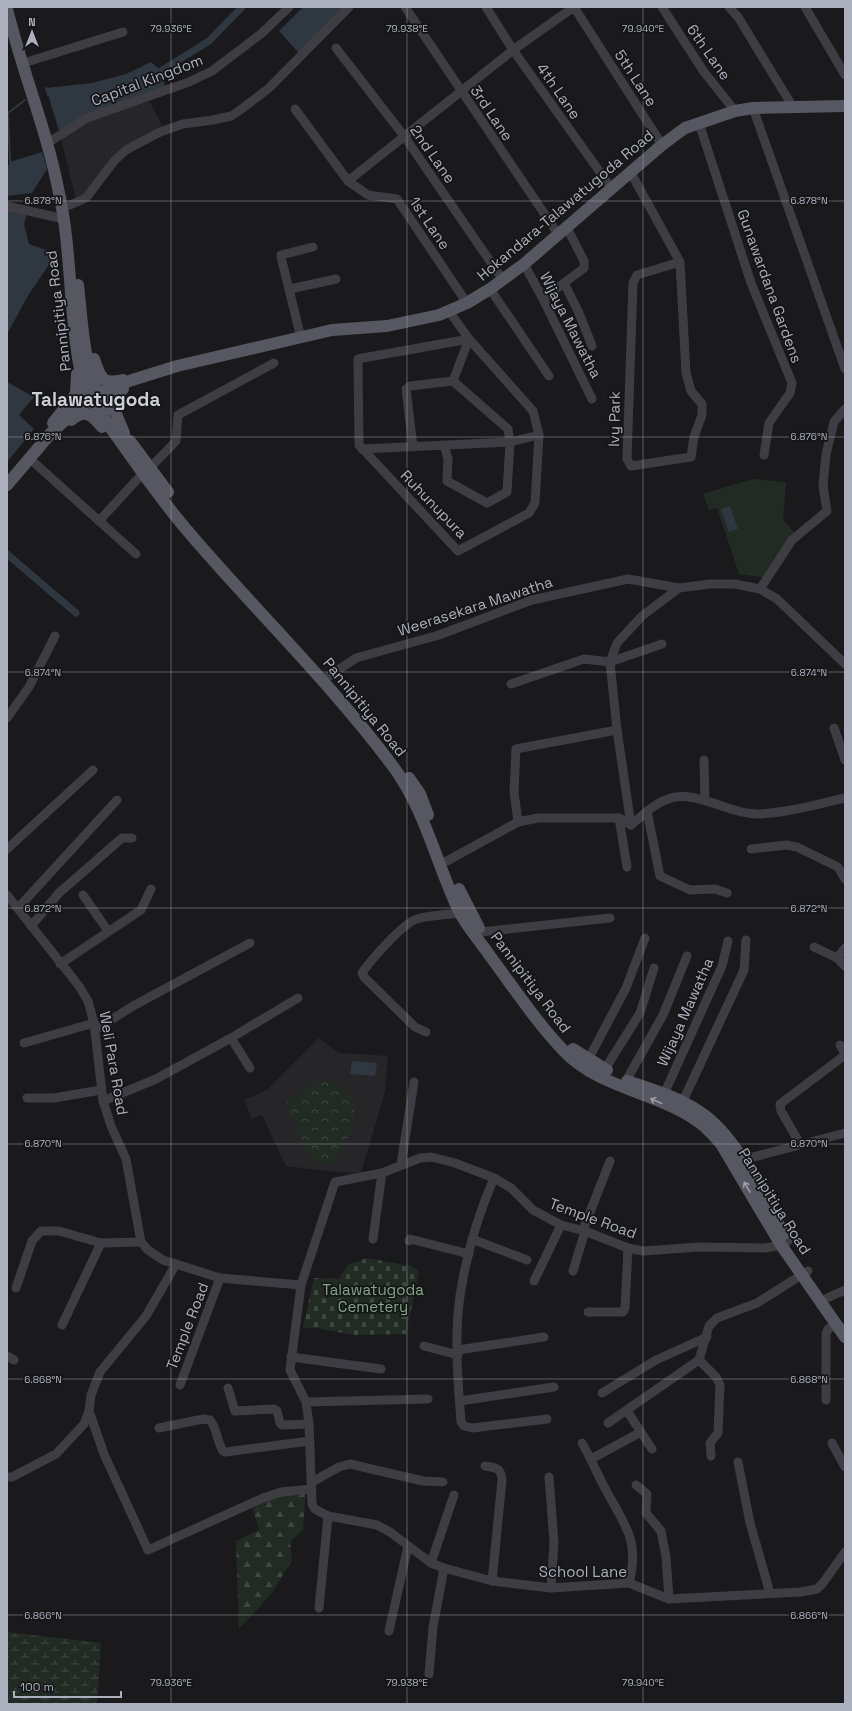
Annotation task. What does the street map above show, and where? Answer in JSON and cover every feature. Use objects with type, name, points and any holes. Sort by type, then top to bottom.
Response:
[{"type":"main road","name":"Pannipitiya Road","points":[[9,13],[70,205],[83,330],[94,397],[127,450],[147,470]]},
{"type":"main road","name":"Pannipitiya Road","points":[[9,13],[30,62],[50,140],[64,219],[77,352],[85,386],[124,433],[147,470],[197,542],[326,677],[400,762],[420,794],[465,903],[481,932],[544,1018],[571,1047],[588,1060],[626,1081],[664,1094],[699,1111],[716,1124],[742,1160],[784,1243]]},
{"type":"main road","name":"Hokandara-Talawatugoda Road","points":[[43,442],[64,420],[94,397],[145,376],[182,364],[332,330],[387,326],[439,316],[467,303],[490,289],[524,264],[562,230],[631,174],[662,145],[685,128],[735,111],[753,108],[845,106]]},
{"type":"main road","points":[[83,330],[98,373],[105,381],[115,382],[145,376]]},
{"type":"main road","points":[[43,442],[56,418],[76,394],[78,386],[77,352]]},
{"type":"main road","points":[[124,433],[111,398],[113,395],[145,376]]},
{"type":"main road","points":[[7,485],[43,442],[76,416],[86,413],[95,419],[114,441],[127,450]]},
{"type":"main road","name":"Pannipitiya Road","points":[[326,677],[394,767],[410,794],[426,827],[460,913],[538,1023],[566,1053],[584,1067],[623,1087],[679,1110],[696,1120],[710,1131],[721,1144],[784,1243],[841,1324]]},
{"type":"main road","name":"Pannipitiya Road","points":[[805,1273],[827,1298],[841,1324],[845,1337]]},
{"type":"street","name":"Capital Kingdom","points":[[50,140],[87,118],[189,82],[212,71],[262,33],[288,7]]},
{"type":"street","points":[[70,205],[86,198],[115,160],[126,150],[160,132],[183,124],[231,116],[239,111],[269,88],[349,7]]},
{"type":"street","name":"3rd Lane","points":[[405,7],[461,91],[584,261],[584,268],[564,283]]},
{"type":"street","name":"4th Lane","points":[[486,7],[513,50],[612,189]]},
{"type":"street","points":[[348,181],[513,50],[574,7]]},
{"type":"street","name":"5th Lane","points":[[574,7],[662,145]]},
{"type":"street","name":"6th Lane","points":[[662,7],[704,72],[735,111]]},
{"type":"street","points":[[729,7],[738,17],[793,107]]},
{"type":"street","points":[[805,7],[845,75]]},
{"type":"street","points":[[30,62],[122,32]]},
{"type":"street","name":"2nd Lane","points":[[336,48],[404,136],[503,280]]},
{"type":"street","points":[[753,108],[845,369]]},
{"type":"street","name":"1st Lane","points":[[295,109],[348,181],[368,196],[397,199],[467,303]]},
{"type":"street","name":"Gunawardana Gardens","points":[[699,123],[751,283],[792,383],[790,393],[769,423],[764,456]]},
{"type":"street","name":"Ivy Park","points":[[631,174],[680,262],[686,373],[691,391],[702,404],[702,415],[694,437],[691,457],[631,466],[627,459],[632,283],[637,275],[680,262]]},
{"type":"street","points":[[7,206],[64,219]]},
{"type":"street","points":[[301,338],[281,255],[313,247]]},
{"type":"street","name":"Wijaya Mawatha","points":[[524,264],[544,299],[592,399]]},
{"type":"street","points":[[290,289],[336,279]]},
{"type":"street","points":[[544,299],[564,283],[579,313],[592,346]]},
{"type":"street","points":[[490,289],[549,376]]},
{"type":"street","name":"Ruhunupura","points":[[362,449],[458,551],[529,513],[535,503],[539,435],[534,411],[469,339],[449,311]]},
{"type":"street","points":[[453,381],[469,339]]},
{"type":"street","points":[[362,449],[359,446],[358,359],[469,339]]},
{"type":"street","points":[[99,521],[176,441],[178,415],[274,363]]},
{"type":"street","name":"Ruhunupura","points":[[413,447],[406,389],[410,386],[453,381],[508,429],[510,442],[507,492],[487,503],[447,481],[448,459],[444,446]]},
{"type":"street","points":[[760,589],[792,540],[827,511],[823,486],[826,454],[834,422],[845,409]]},
{"type":"street","name":"Ruhunupura","points":[[362,449],[510,442],[539,435]]},
{"type":"street","points":[[29,458],[136,554]]},
{"type":"street","name":"Weerasekara Mawatha","points":[[326,677],[356,658],[439,635],[532,600],[628,578],[679,588],[710,584],[735,584],[760,589],[777,599],[845,664]]},
{"type":"street","points":[[631,825],[617,730],[610,662],[617,643],[642,616],[679,588]]},
{"type":"street","points":[[7,718],[29,687],[55,636]]},
{"type":"street","points":[[511,684],[584,659],[610,662],[662,644]]},
{"type":"street","points":[[834,728],[845,760]]},
{"type":"street","points":[[518,822],[514,792],[516,749],[617,730]]},
{"type":"street","points":[[704,760],[705,800]]},
{"type":"street","points":[[7,849],[93,770]]},
{"type":"street","points":[[631,825],[647,811],[669,798],[687,796],[705,800],[731,809],[757,814],[795,809],[845,798]]},
{"type":"street","points":[[18,908],[117,800]]},
{"type":"street","points":[[647,811],[660,876],[690,890],[716,889],[727,893]]},
{"type":"street","points":[[447,861],[518,822],[538,818],[619,818],[631,825]]},
{"type":"street","points":[[619,818],[627,868]]},
{"type":"street","points":[[32,926],[59,893],[122,838],[132,838]]},
{"type":"street","points":[[751,849],[787,845],[797,847],[838,867],[845,880]]},
{"type":"street","points":[[60,964],[108,930],[141,910],[151,889]]},
{"type":"street","points":[[83,895],[108,930]]},
{"type":"street","name":"Weli Para Road","points":[[8,898],[18,908],[60,964],[79,986],[88,1001],[94,1026],[103,1101],[110,1126],[126,1159],[141,1242]]},
{"type":"street","points":[[426,1032],[414,1027],[364,977],[362,973],[369,961],[408,924],[416,919],[460,913]]},
{"type":"street","points":[[481,932],[610,918]]},
{"type":"street","points":[[588,1060],[626,988],[645,938]]},
{"type":"street","points":[[682,1103],[744,970],[746,940]]},
{"type":"street","name":"Wijaya Mawatha","points":[[664,1094],[722,966],[728,941]]},
{"type":"street","points":[[24,1043],[94,1026],[250,943]]},
{"type":"street","points":[[814,947],[837,958],[845,966]]},
{"type":"street","points":[[837,958],[845,948]]},
{"type":"street","points":[[626,1081],[663,1015],[687,956]]},
{"type":"street","points":[[605,1069],[640,1013],[654,968]]},
{"type":"street","points":[[103,1101],[156,1079],[231,1038],[298,998]]},
{"type":"street","points":[[231,1038],[250,1068]]},
{"type":"street","points":[[800,1144],[781,1111],[780,1104],[845,1054],[840,1045]]},
{"type":"street","points":[[401,1164],[414,1082]]},
{"type":"street","points":[[27,1098],[54,1098],[102,1090]]},
{"type":"street","points":[[742,1160],[845,1133]]},
{"type":"street","name":"Temple Road","points":[[336,1182],[382,1173],[401,1164],[420,1158],[431,1157],[455,1163],[494,1178],[511,1188],[533,1210],[561,1225],[584,1231],[628,1248],[643,1251],[699,1247],[765,1248],[784,1243]]},
{"type":"street","points":[[573,1271],[584,1231],[610,1161]]},
{"type":"street","points":[[373,1239],[382,1173]]},
{"type":"street","points":[[494,1178],[472,1239],[460,1297],[458,1353],[461,1422],[464,1426],[472,1428],[547,1419]]},
{"type":"street","name":"School Lane","points":[[336,1182],[301,1285],[290,1370],[306,1402],[309,1424],[312,1504],[315,1509],[328,1516],[377,1525],[390,1532],[432,1563],[444,1568],[492,1581],[551,1588],[630,1583],[669,1599],[800,1592],[817,1589],[845,1552]]},
{"type":"street","points":[[534,1281],[561,1225]]},
{"type":"street","points":[[16,1288],[32,1241],[41,1231],[59,1231],[102,1243],[141,1242],[148,1250],[163,1260],[220,1278],[301,1285]]},
{"type":"street","points":[[408,1241],[410,1239],[469,1254]]},
{"type":"street","points":[[472,1239],[527,1260]]},
{"type":"street","points":[[62,1325],[102,1243]]},
{"type":"street","points":[[588,1312],[623,1312],[625,1308],[628,1248]]},
{"type":"street","points":[[7,1477],[12,1477],[56,1454],[84,1424],[89,1411],[90,1395],[100,1372],[146,1316],[176,1264]]},
{"type":"street","points":[[608,1423],[699,1360],[710,1326],[717,1318],[757,1303],[805,1273]]},
{"type":"street","name":"Temple Road","points":[[180,1384],[220,1278]]},
{"type":"street","points":[[827,1298],[845,1290]]},
{"type":"street","points":[[826,1400],[826,1334],[828,1329],[841,1324]]},
{"type":"street","points":[[424,1346],[458,1353],[544,1337]]},
{"type":"street","points":[[602,1392],[656,1360],[707,1337]]},
{"type":"street","points":[[291,1357],[381,1369]]},
{"type":"street","points":[[699,1360],[716,1377],[720,1385],[718,1433],[710,1443],[712,1456]]},
{"type":"street","points":[[460,1401],[554,1387]]},
{"type":"street","points":[[228,1388],[235,1411],[275,1409],[282,1425],[309,1424]]},
{"type":"street","points":[[306,1402],[428,1399]]},
{"type":"street","points":[[89,1411],[104,1454],[148,1550],[263,1498],[312,1485],[339,1467],[350,1464],[423,1481],[443,1482]]},
{"type":"street","points":[[626,1411],[652,1449]]},
{"type":"street","points":[[159,1428],[203,1419],[210,1420],[213,1424],[218,1444],[223,1451],[226,1452],[310,1441]]},
{"type":"street","points":[[591,1459],[641,1432]]},
{"type":"street","points":[[582,1443],[605,1489],[628,1528],[632,1544],[634,1566],[630,1583]]},
{"type":"street","points":[[832,1443],[845,1467]]},
{"type":"street","points":[[738,1462],[750,1523],[770,1593]]},
{"type":"street","points":[[485,1466],[498,1468],[501,1471],[502,1480],[492,1581]]},
{"type":"street","points":[[549,1477],[554,1544],[551,1588]]},
{"type":"street","points":[[636,1485],[647,1494],[646,1513],[661,1531],[666,1557],[669,1599]]},
{"type":"street","points":[[432,1563],[454,1495]]},
{"type":"street","points":[[319,1608],[328,1516]]},
{"type":"street","points":[[389,1631],[408,1546]]},
{"type":"street","points":[[429,1674],[432,1627],[444,1568]]},
{"type":"shaded area","points":[[303,7],[345,7],[299,53],[279,31]]},
{"type":"shaded area","points":[[151,62],[161,71],[165,86],[60,134],[46,88],[92,83],[126,74]]},
{"type":"shaded area","points":[[149,101],[163,127],[125,148],[88,193],[76,200],[61,139],[87,121]]},
{"type":"shaded area","points":[[42,152],[47,169],[32,193],[7,196],[7,169],[10,162]]},
{"type":"shaded area","points":[[7,210],[27,213],[24,224],[29,244],[49,251],[50,263],[29,294],[7,334]]},
{"type":"shaded area","points":[[7,382],[34,397],[19,415],[34,429],[7,462]]},
{"type":"shaded area","points":[[730,506],[738,529],[729,532],[721,509]]},
{"type":"shaded area","points":[[319,1038],[339,1053],[388,1056],[385,1092],[361,1173],[335,1172],[286,1166],[262,1115],[252,1119],[244,1100],[267,1090]]},
{"type":"shaded area","points":[[352,1061],[377,1063],[375,1076],[350,1074]]},
{"type":"green space","points":[[752,479],[786,482],[783,520],[795,533],[766,578],[739,574],[717,508],[709,510],[703,494]]},
{"type":"green space","points":[[314,1081],[333,1082],[355,1097],[355,1123],[335,1163],[329,1166],[312,1161],[286,1104]]},
{"type":"green space","name":"Talawatugoda Cemetery","points":[[367,1258],[411,1266],[419,1272],[406,1334],[354,1335],[317,1328],[303,1328],[314,1278],[339,1279],[348,1265]]},
{"type":"green space","points":[[306,1488],[303,1530],[290,1542],[292,1560],[272,1593],[239,1629],[236,1541],[259,1530],[251,1502]]},
{"type":"green space","points":[[7,1632],[101,1643],[97,1704],[7,1704]]},
{"type":"waterway","points":[[161,71],[209,41],[242,7]]},
{"type":"waterway","points":[[46,88],[48,95]]},
{"type":"waterway","points":[[10,162],[8,113],[25,100]]},
{"type":"waterway","points":[[7,554],[76,613]]},
{"type":"district","name":"Talawatugoda","points":[[96,399]]}]
